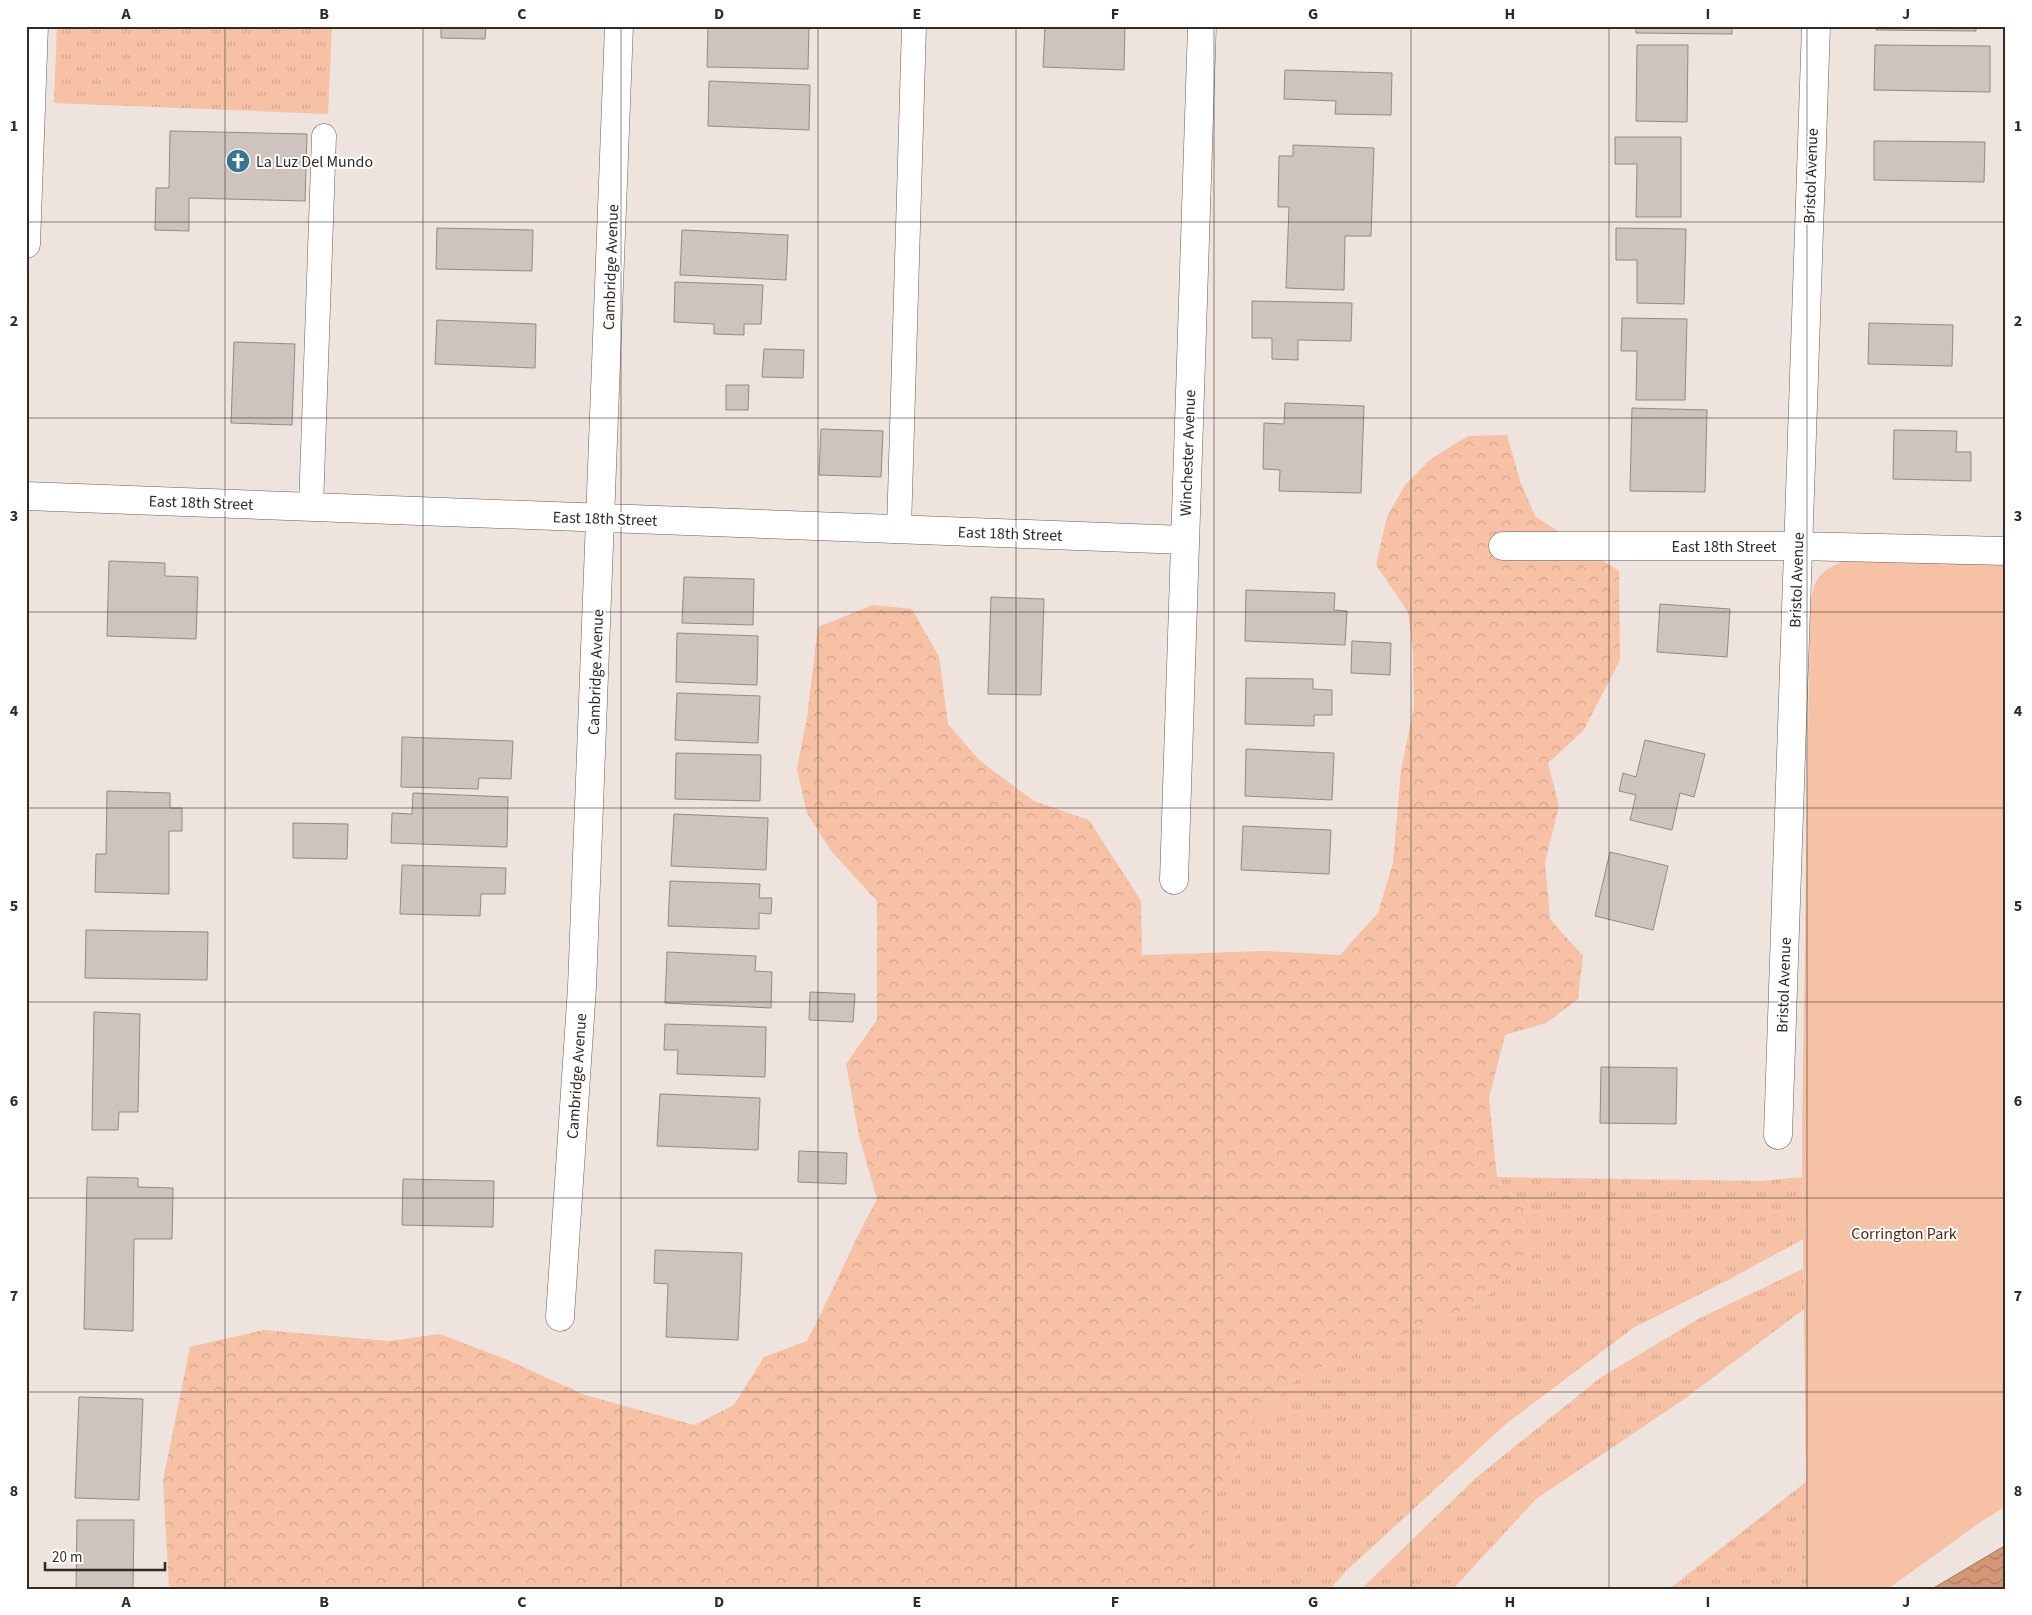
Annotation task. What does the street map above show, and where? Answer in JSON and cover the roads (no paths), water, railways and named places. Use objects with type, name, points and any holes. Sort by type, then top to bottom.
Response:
[{"type":"street","points":[[26,244],[34,26]]},
{"type":"street","name":"Cambridge Avenue","points":[[560,1317],[582,987],[619,26]]},
{"type":"street","name":"Winchester Avenue","points":[[1174,880],[1202,26]]},
{"type":"street","name":"Bristol Avenue","points":[[1778,1134],[1816,26]]},
{"type":"street","name":"East 18th Street","points":[[26,496],[1184,540]]},
{"type":"street","name":"East 18th Street","points":[[1503,546],[1797,546],[2006,551]]},
{"type":"lane","points":[[899,528],[914,26]]},
{"type":"lane","points":[[311,506],[324,136]]},
{"type":"water","points":[[2006,1545],[2006,1589],[1932,1589]]},
{"type":"place","name":"La Luz Del Mundo","points":[[238,161]]},
{"type":"park label","name":"Corrington Park","points":[[1904,1233]]}]
